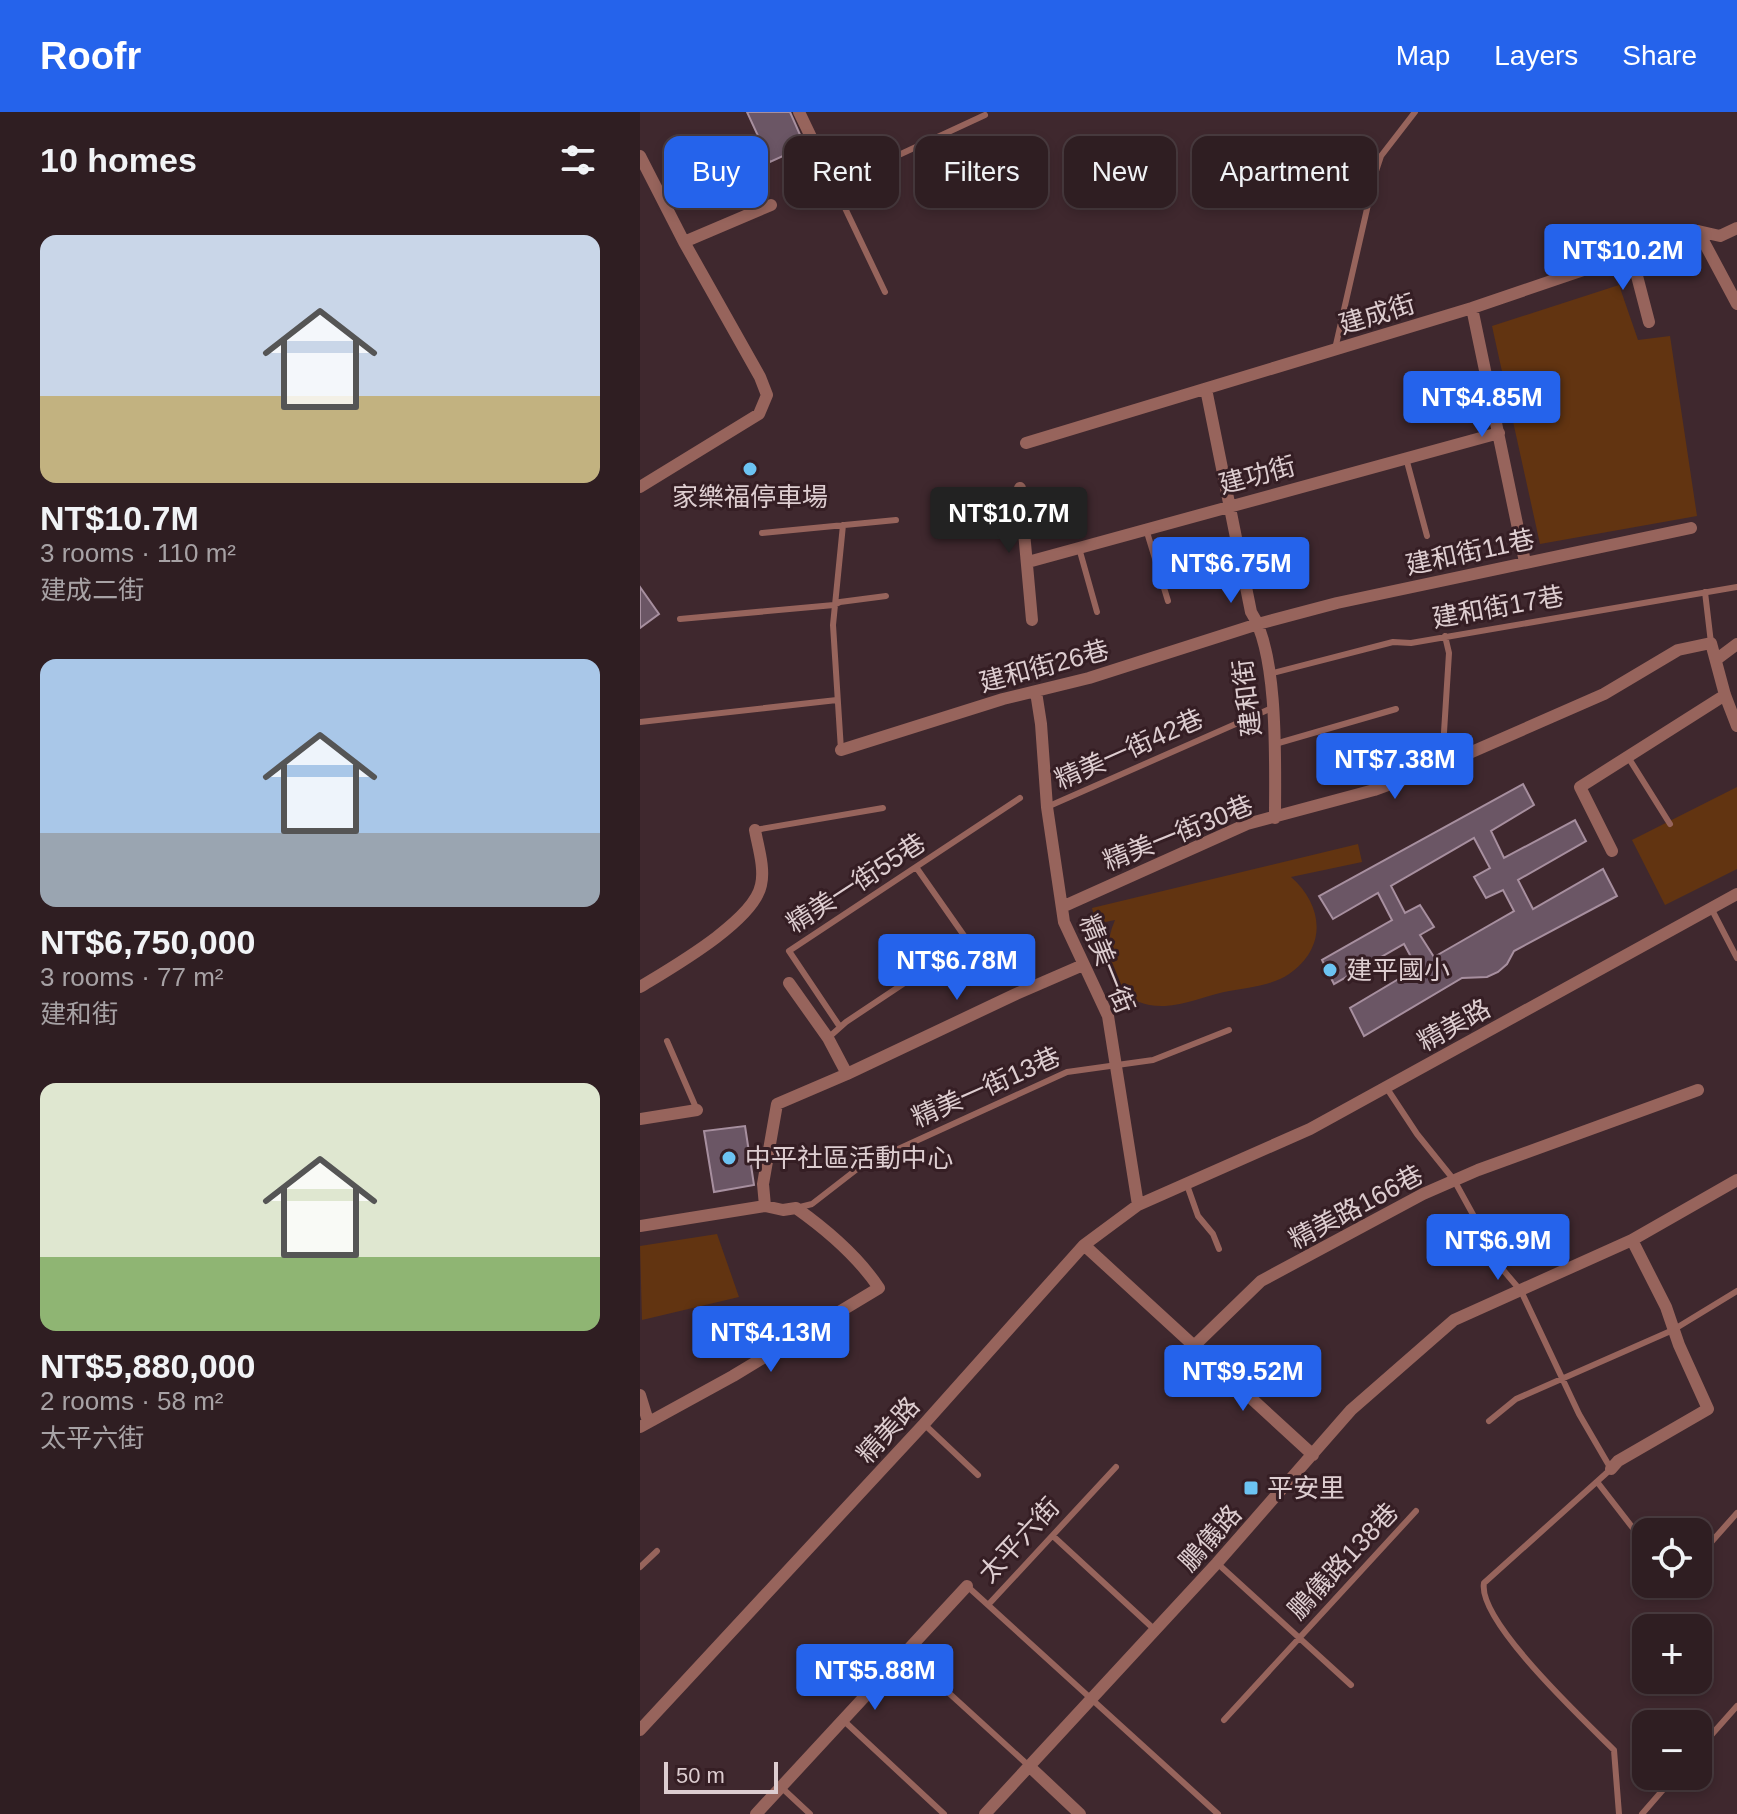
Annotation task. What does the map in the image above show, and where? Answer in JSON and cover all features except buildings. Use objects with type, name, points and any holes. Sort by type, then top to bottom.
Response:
[{"type":"street","points":[[799,112],[811,136]]},
{"type":"street","points":[[640,156],[760,377],[767,399],[759,414],[640,487]]},
{"type":"street","points":[[684,242],[771,205]]},
{"type":"street","name":"建成街","points":[[1026,443],[1472,308],[1698,231],[1720,236],[1737,228]]},
{"type":"street","points":[[1698,231],[1737,304]]},
{"type":"street","points":[[1631,253],[1649,322]]},
{"type":"street","points":[[1472,308],[1525,562]]},
{"type":"street","name":"建和街","points":[[1206,389],[1251,612],[1258,624],[1269,674],[1275,744],[1275,818]]},
{"type":"street","name":"建功街","points":[[1028,562],[1499,433]]},
{"type":"street","points":[[1020,488],[1032,620]]},
{"type":"street","name":"建和街11巷","points":[[1258,624],[1337,603],[1691,528]]},
{"type":"street","name":"建和街26巷","points":[[841,750],[1003,699],[1189,648],[1258,624]]},
{"type":"street","points":[[1711,643],[1737,726]]},
{"type":"street","name":"精美一街30巷","points":[[1062,907],[1247,824],[1374,790],[1442,765],[1604,694],[1678,650],[1711,643]]},
{"type":"street","points":[[1717,659],[1737,644]]},
{"type":"street","name":"精美一街","points":[[1036,692],[1047,807],[1064,922],[1108,1016],[1138,1205]]},
{"type":"street","points":[[1612,851],[1580,787],[1725,695]]},
{"type":"street","points":[[640,987],[696,952],[745,912],[759,894],[763,876],[755,830]]},
{"type":"street","name":"精美路","points":[[640,1730],[924,1424],[1084,1245],[1138,1205],[1310,1129],[1737,894]]},
{"type":"street","points":[[765,1206],[763,1184],[777,1104],[1083,965]]},
{"type":"street","points":[[789,983],[828,1038],[847,1074]]},
{"type":"street","name":"精美路166巷","points":[[1195,1345],[1261,1281],[1454,1180],[1698,1090]]},
{"type":"street","points":[[640,1119],[697,1110]]},
{"type":"street","name":"鵬儀路","points":[[985,1814],[1217,1563],[1351,1410],[1454,1320],[1632,1240],[1736,1183]]},
{"type":"street","points":[[640,1226],[765,1206],[783,1210],[796,1208],[826,1230],[868,1272],[879,1288],[733,1376],[644,1424],[640,1395]]},
{"type":"street","points":[[1611,1469],[1618,1461],[1708,1409],[1666,1307],[1632,1240]]},
{"type":"street","points":[[1084,1245],[1313,1455]]},
{"type":"street","name":"太平六街","points":[[756,1814],[967,1586]]},
{"type":"street","points":[[1029,1766],[1080,1814]]},
{"type":"lane","points":[[1335,349],[1381,156],[1415,112]]},
{"type":"lane","points":[[899,155],[985,115]]},
{"type":"lane","points":[[845,208],[885,292]]},
{"type":"lane","points":[[1406,458],[1427,536]]},
{"type":"lane","points":[[762,533],[896,520]]},
{"type":"lane","points":[[841,750],[832,646],[843,525]]},
{"type":"lane","points":[[1146,529],[1168,601]]},
{"type":"lane","points":[[1079,548],[1097,612]]},
{"type":"lane","name":"建和街17巷","points":[[1269,674],[1393,642],[1411,643],[1737,587]]},
{"type":"lane","points":[[1705,592],[1711,643]]},
{"type":"lane","points":[[680,619],[834,605],[886,596]]},
{"type":"lane","points":[[1442,765],[1449,653],[1445,636]]},
{"type":"lane","points":[[640,722],[837,700]]},
{"type":"lane","name":"精美一街42巷","points":[[1047,807],[1272,708]]},
{"type":"lane","points":[[1275,744],[1396,709]]},
{"type":"lane","points":[[1628,757],[1670,824]]},
{"type":"lane","name":"精美一街55巷","points":[[840,1027],[789,951],[1020,798]]},
{"type":"lane","points":[[755,830],[883,808]]},
{"type":"lane","points":[[828,1038],[930,966],[965,937],[916,867]]},
{"type":"lane","points":[[1711,908],[1737,958]]},
{"type":"lane","name":"精美一街13巷","points":[[796,1208],[812,1204],[861,1166],[1067,1072],[1153,1060],[1229,1030]]},
{"type":"lane","points":[[667,1041],[697,1110]]},
{"type":"lane","points":[[1386,1087],[1417,1134],[1454,1180],[1504,1271],[1521,1291],[1579,1414],[1611,1469],[1484,1583],[1483,1591],[1489,1605],[1536,1673],[1614,1750],[1619,1814]]},
{"type":"lane","points":[[1187,1185],[1198,1216],[1204,1227],[1213,1234],[1219,1249]]},
{"type":"lane","points":[[1489,1421],[1516,1399],[1673,1330],[1737,1291]]},
{"type":"lane","points":[[924,1424],[978,1475]]},
{"type":"lane","name":"太平六街","points":[[967,1586],[988,1605],[1116,1467]]},
{"type":"lane","points":[[1598,1483],[1632,1527]]},
{"type":"lane","name":"鵬儀路138巷","points":[[1224,1720],[1416,1511]]},
{"type":"lane","points":[[1712,1541],[1737,1513]]},
{"type":"lane","points":[[1053,1536],[1155,1630]]},
{"type":"lane","points":[[640,1567],[657,1551]]},
{"type":"lane","name":"鵬儀路138巷","points":[[1217,1563],[1351,1685]]},
{"type":"lane","points":[[988,1605],[1218,1814]]},
{"type":"lane","points":[[905,1653],[1029,1766]]},
{"type":"lane","points":[[1712,1734],[1737,1706]]},
{"type":"lane","points":[[843,1720],[944,1814]]},
{"type":"lane","points":[[781,1787],[810,1814]]},
{"type":"lane","points":[[1642,1814],[1663,1790]]},
{"type":"shaded area","points":[[1619,285],[1638,340],[1670,336],[1697,516],[1540,544],[1492,326]]},
{"type":"shaded area","points":[[1737,787],[1737,869],[1665,905],[1632,840]]},
{"type":"shaded area","points":[[1358,844],[1362,862],[1291,877],[1310,900],[1317,926],[1315,939],[1302,963],[1282,978],[1165,1006],[1147,1005],[1133,999],[1114,979],[1108,951],[1115,920],[1096,924],[1092,908]]},
{"type":"shaded area","points":[[717,1234],[739,1297],[642,1320],[640,1246]]},
{"type":"place","name":"家樂福停車場","points":[[750,469]]},
{"type":"place","name":"建平國小","points":[[1330,970]]},
{"type":"place","name":"中平社區活動中心","points":[[729,1158]]},
{"type":"place","name":"平安里","points":[[1251,1488]]}]
